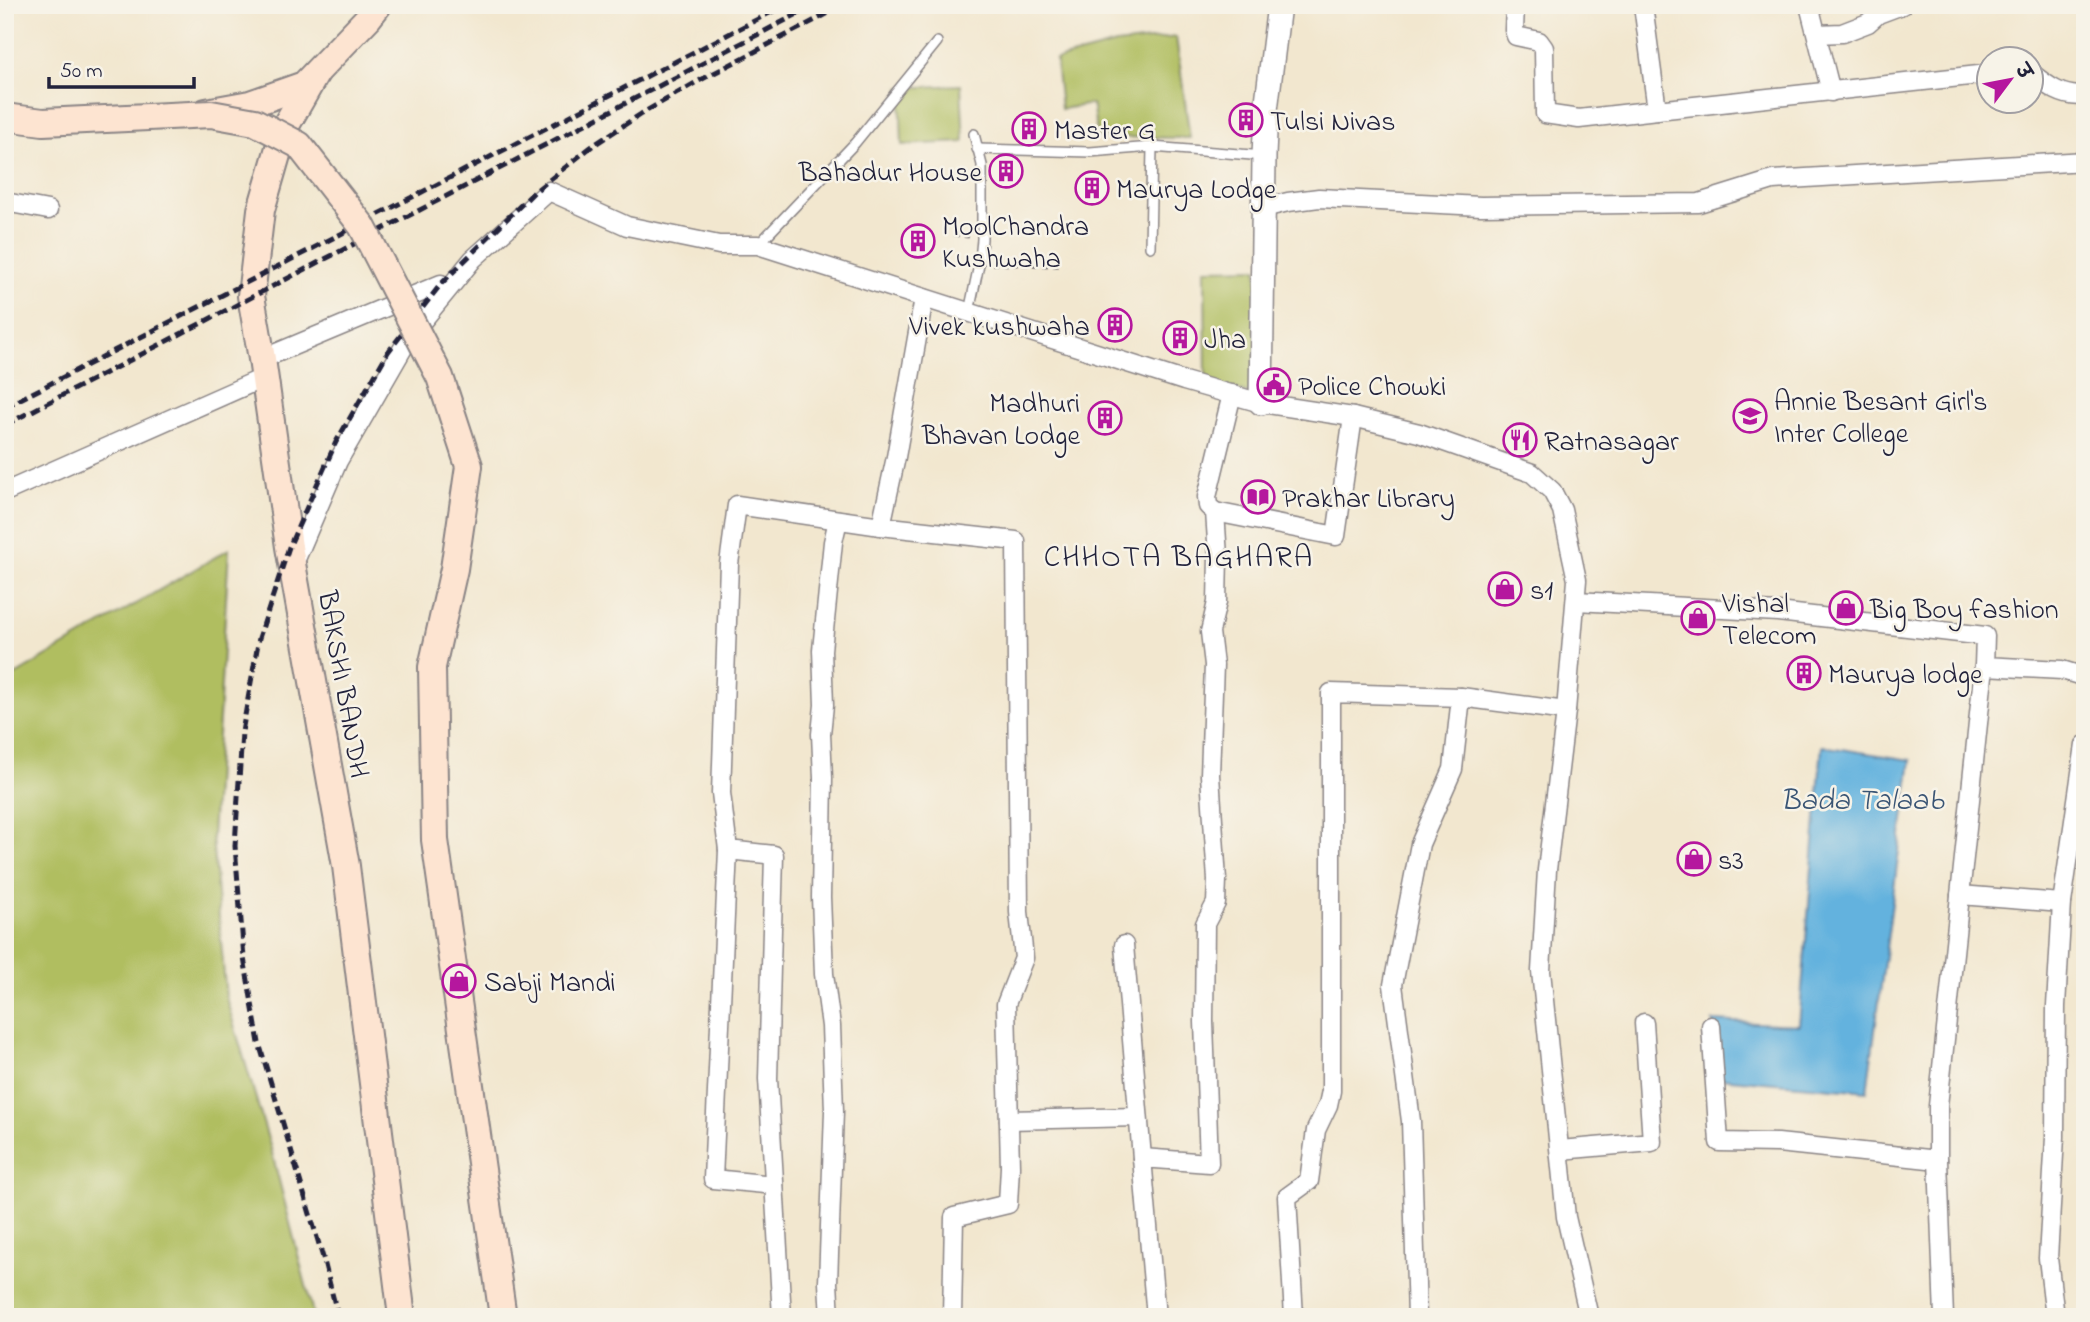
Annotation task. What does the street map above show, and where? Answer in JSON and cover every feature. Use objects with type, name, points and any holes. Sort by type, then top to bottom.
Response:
[{"type":"main road","points":[[5,116],[100,121],[166,119],[250,104],[304,85],[378,5]]},
{"type":"main road","name":"BAKSHI BANDH","points":[[316,73],[285,127],[261,210],[251,296],[293,567],[346,866],[402,1317]]},
{"type":"main road","points":[[5,116],[43,122],[211,114],[255,122],[299,145],[362,226],[440,377],[469,466],[454,569],[432,667],[435,840],[503,1317]]},
{"type":"street","points":[[1261,403],[1266,110],[1279,5]]},
{"type":"street","points":[[1515,5],[1516,36],[1539,41],[1544,48],[1545,114],[1579,119],[1974,76]]},
{"type":"street","points":[[1643,5],[1657,110]]},
{"type":"street","points":[[1809,5],[1831,92]]},
{"type":"street","points":[[1817,34],[1842,33],[1902,5]]},
{"type":"street","points":[[2044,83],[2075,97],[2085,96]]},
{"type":"street","points":[[1263,208],[1288,201],[1320,198],[1481,206],[1699,203],[1773,180],[2085,161]]},
{"type":"street","points":[[293,567],[338,461],[410,335],[473,259],[549,191],[627,226],[719,245],[758,245],[1261,403],[1353,417],[1419,433],[1532,473],[1552,491],[1562,510],[1577,580],[1566,711],[1547,870],[1541,971],[1566,1217],[1589,1317]]},
{"type":"street","points":[[5,202],[48,209]]},
{"type":"street","points":[[5,492],[441,285]]},
{"type":"street","points":[[881,526],[924,298]]},
{"type":"street","points":[[1232,394],[1207,496],[1208,506],[1215,512],[1336,536],[1353,417]]},
{"type":"street","points":[[774,1185],[713,1179],[728,850],[721,793],[729,564],[737,505],[881,526],[1016,541],[1019,912],[1024,958],[1006,1004],[1010,1167],[1007,1203],[954,1217],[951,1317]]},
{"type":"street","points":[[1142,1158],[1209,1163],[1203,1022],[1205,924],[1216,903],[1217,880],[1210,775],[1214,665],[1210,632],[1217,602],[1218,568],[1215,512]]},
{"type":"street","points":[[830,1317],[828,1283],[834,1111],[831,1026],[824,974],[821,897],[821,734],[824,695],[822,650],[833,542],[838,520]]},
{"type":"street","points":[[1576,601],[1778,612],[1985,636],[1938,1106],[1944,1317]]},
{"type":"street","points":[[1984,666],[2062,670],[2085,677]]},
{"type":"street","points":[[1294,1317],[1287,1197],[1308,1181],[1316,1130],[1328,1105],[1331,1091],[1331,693],[1461,697],[1566,711]]},
{"type":"street","points":[[1417,1317],[1411,1121],[1393,985],[1420,844],[1453,769],[1461,697]]},
{"type":"street","points":[[2054,1317],[2048,1258],[2055,1137],[2056,1006],[2062,903],[2085,745]]},
{"type":"street","points":[[728,850],[774,855],[768,1079],[782,1317]]},
{"type":"street","points":[[1960,895],[2062,903]]},
{"type":"street","points":[[1124,945],[1157,1317]]},
{"type":"street","points":[[1560,1150],[1652,1142],[1644,1023]]},
{"type":"street","points":[[1711,1026],[1719,1142],[1777,1143],[1938,1160]]},
{"type":"street","points":[[1009,1121],[1138,1117]]},
{"type":"lane","points":[[758,245],[855,143],[937,42]]},
{"type":"lane","points":[[969,312],[982,239],[982,165],[974,134]]},
{"type":"lane","points":[[1150,247],[1152,147]]},
{"type":"lane","points":[[977,149],[1090,152],[1152,147],[1264,156]]},
{"type":"path","points":[[984,263],[1060,266]]},
{"type":"green space","points":[[1176,37],[1190,138],[1098,137],[1092,104],[1061,109],[1056,60],[1116,44]]},
{"type":"green space","points":[[961,85],[964,142],[902,145],[900,88]]},
{"type":"green space","points":[[1257,268],[1257,396],[1206,382],[1205,269]]},
{"type":"green space","points":[[229,549],[212,837],[226,998],[271,1149],[314,1317],[5,1317],[5,681]]},
{"type":"water","name":"Bada Talaab","points":[[1822,746],[1911,760],[1867,1091],[1719,1078],[1713,1021],[1799,1025]]},
{"type":"railway","points":[[5,407],[785,5]]},
{"type":"railway","points":[[5,425],[815,5]]},
{"type":"railway","points":[[338,1317],[259,1043],[244,958],[235,846],[242,732],[259,638],[289,547],[336,442],[388,352],[441,284],[534,192],[591,147],[641,114],[844,5]]},
{"type":"place","name":"Tulsi Nivas","points":[[1246,120]]},
{"type":"place","name":"Master G","points":[[1029,129]]},
{"type":"place","name":"Bahadur House","points":[[1006,171]]},
{"type":"place","name":"Maurya Lodge","points":[[1092,188]]},
{"type":"place","name":"MoolChandra Kushwaha","points":[[918,241]]},
{"type":"place","name":"Vivek kushwaha","points":[[1115,325]]},
{"type":"place","name":"Jha","points":[[1180,338]]},
{"type":"place","name":"Police Chowki","points":[[1274,385]]},
{"type":"place","name":"Annie Besant Girl's Inter College","points":[[1750,416]]},
{"type":"place","name":"Madhuri Bhavan Lodge","points":[[1105,418]]},
{"type":"place","name":"Ratnasagar","points":[[1520,440]]},
{"type":"place","name":"Prakhar Library","points":[[1258,497]]},
{"type":"place","name":"s1","points":[[1505,589]]},
{"type":"place","name":"Big Boy fashion","points":[[1846,608]]},
{"type":"place","name":"Vishal Telecom","points":[[1698,618]]},
{"type":"place","name":"Maurya lodge","points":[[1804,673]]},
{"type":"place","name":"s3","points":[[1694,859]]},
{"type":"place","name":"Sabji Mandi","points":[[459,981]]},
{"type":"district","name":"CHHOTA BAGHARA","points":[[1179,556]]}]
